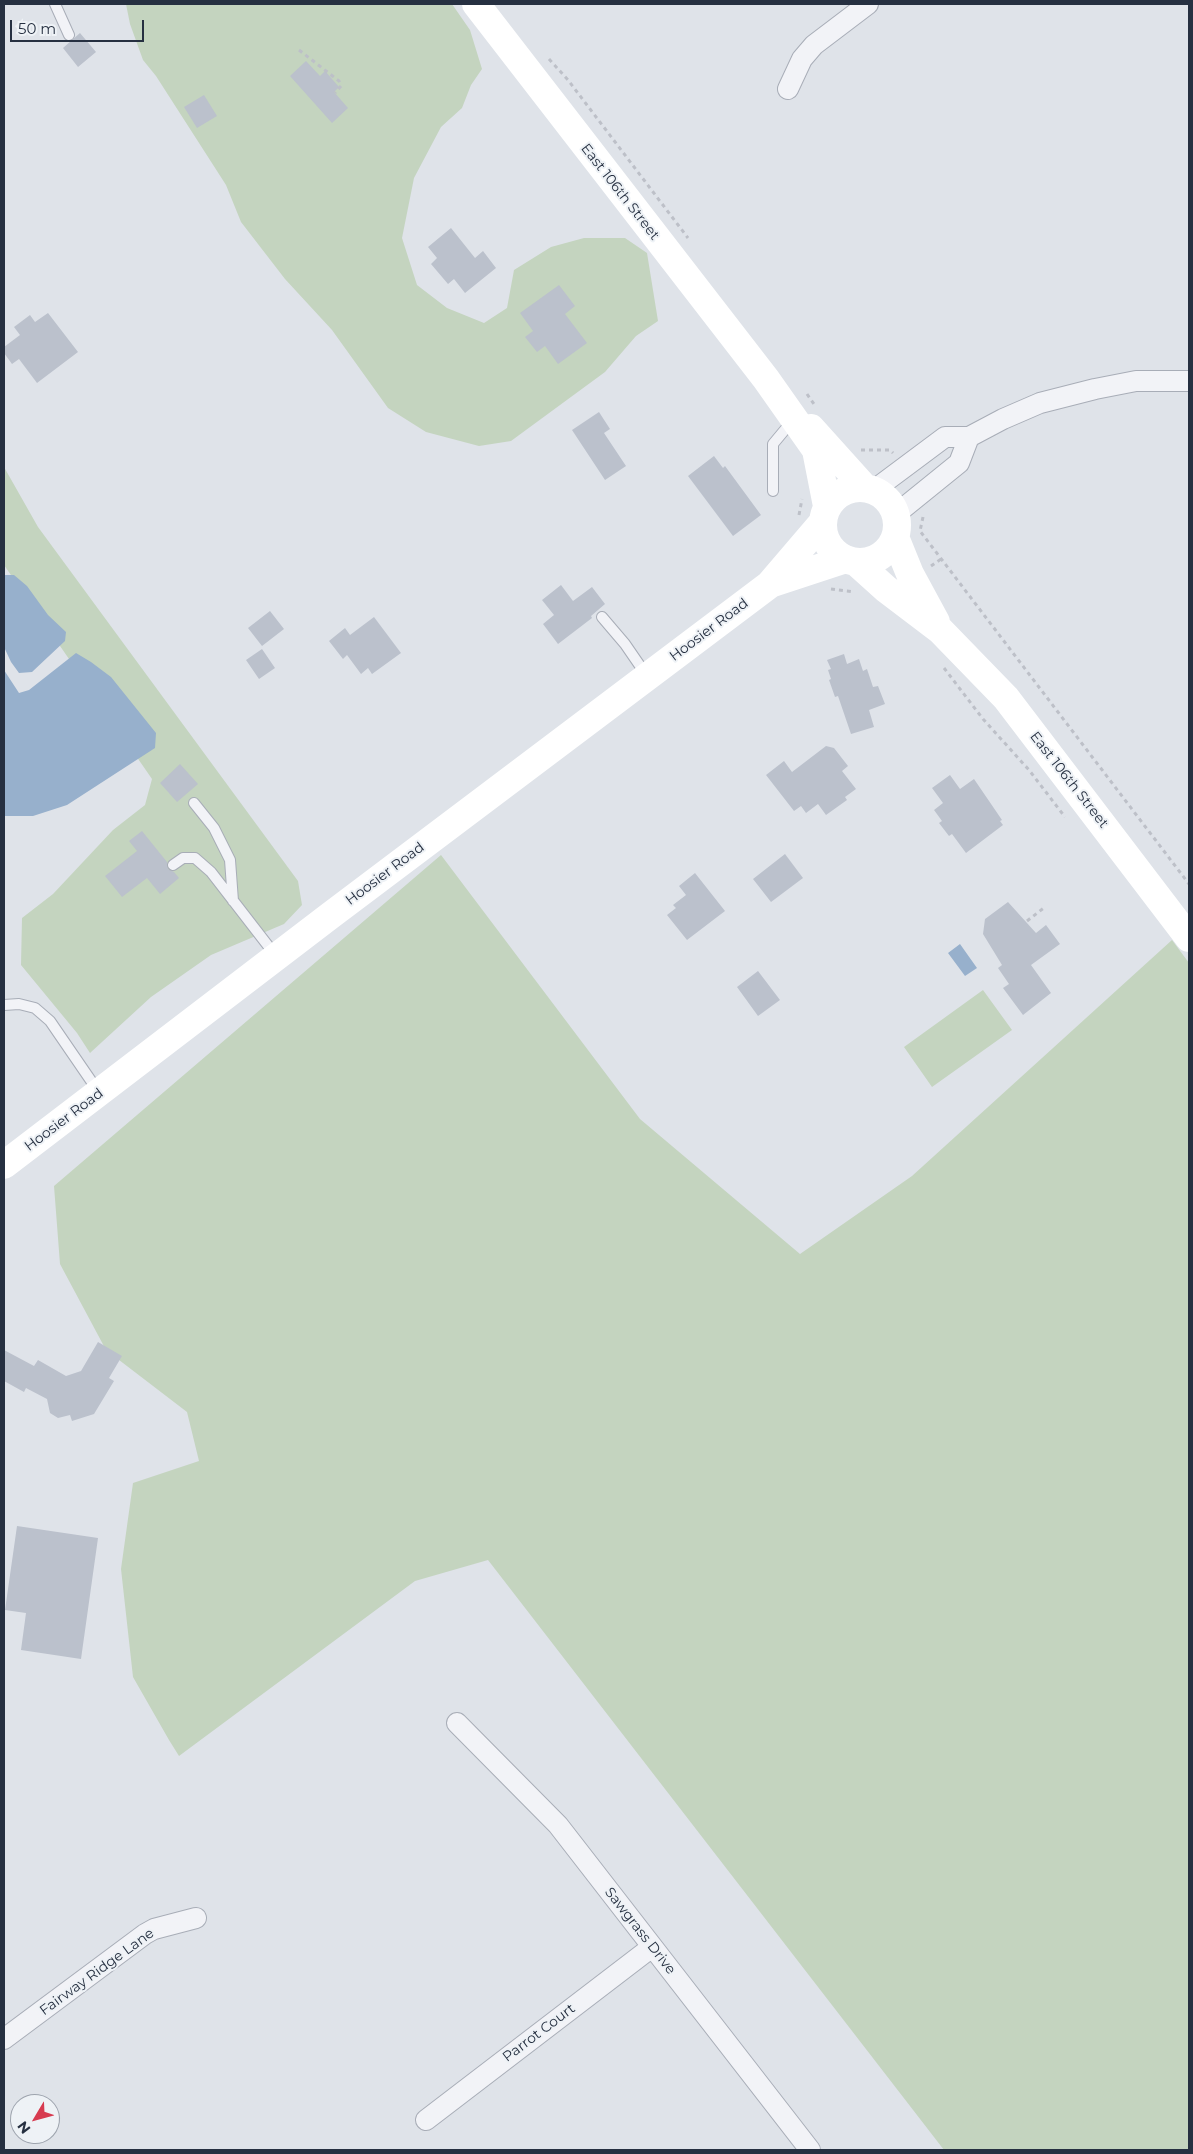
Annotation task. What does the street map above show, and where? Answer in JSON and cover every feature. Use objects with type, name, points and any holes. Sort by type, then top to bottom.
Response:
[{"type":"street","name":"East 106th Street","points":[[476,4],[766,379],[816,450],[825,515]]},
{"type":"street","points":[[788,89],[802,60],[814,45],[868,4]]},
{"type":"street","name":"East 106th Street","points":[[766,379],[869,489]]},
{"type":"street","points":[[869,489],[945,437],[969,437],[1003,418],[1040,403],[1136,381],[1189,381]]},
{"type":"street","points":[[904,528],[887,499],[869,489],[857,487],[845,490],[834,497],[825,515],[822,530],[826,542],[834,552],[851,561],[876,559],[887,550],[959,463],[969,437]]},
{"type":"street","name":"Hoosier Road","points":[[4,1165],[769,585],[825,515]]},
{"type":"street","name":"East 106th Street","points":[[904,528],[910,574],[940,630]]},
{"type":"street","name":"East 106th Street","points":[[851,561],[940,630],[1006,698],[1189,938]]},
{"type":"street","name":"Hoosier Road","points":[[769,585],[851,561]]},
{"type":"street","name":"Sawgrass Drive","points":[[457,1723],[558,1825],[810,2150]]},
{"type":"street","name":"Fairway Ridge Lane","points":[[4,2039],[145,1934],[154,1929],[196,1918]]},
{"type":"street","name":"Parrot Court","points":[[426,2120],[652,1947]]},
{"type":"lane","points":[[55,4],[69,35]]},
{"type":"lane","points":[[772,492],[773,444],[794,419]]},
{"type":"lane","points":[[602,617],[625,644],[647,676]]},
{"type":"lane","points":[[194,803],[214,828],[230,860],[233,902]]},
{"type":"lane","points":[[173,864],[183,858],[196,858],[211,872],[276,957]]},
{"type":"lane","points":[[4,1004],[19,1004],[35,1008],[50,1021],[100,1093]]},
{"type":"path","points":[[298,50],[339,81],[341,86],[335,93]]},
{"type":"path","points":[[904,528],[1189,884]]},
{"type":"path","points":[[942,666],[983,719],[1030,770],[1064,817]]},
{"type":"path","points":[[1027,921],[1045,907]]},
{"type":"green space","points":[[126,4],[452,4],[470,30],[482,69],[471,85],[462,108],[441,127],[414,178],[402,238],[417,285],[447,308],[484,323],[507,308],[514,270],[551,247],[584,238],[625,238],[647,253],[658,321],[636,336],[605,372],[511,441],[479,446],[426,432],[388,408],[332,330],[285,279],[241,222],[226,185],[156,76],[143,60],[130,24]]},
{"type":"green space","points":[[4,467],[38,527],[298,881],[302,905],[284,924],[211,955],[151,997],[90,1053],[77,1033],[21,965],[22,918],[53,894],[113,830],[145,805],[152,779],[4,565]]},
{"type":"green space","points":[[441,855],[640,1119],[800,1254],[912,1176],[1172,940],[1189,963],[1189,2150],[944,2150],[488,1560],[415,1581],[179,1756],[169,1740],[133,1677],[121,1569],[133,1483],[199,1461],[187,1412],[106,1350],[60,1264],[54,1186]]},
{"type":"green space","points":[[983,990],[1012,1030],[932,1087],[904,1047]]},
{"type":"water","points":[[4,575],[14,575],[27,586],[48,615],[66,632],[65,641],[32,672],[19,673],[4,647]]},
{"type":"water","points":[[76,653],[111,677],[156,733],[155,748],[67,805],[33,816],[4,816],[4,670],[19,693],[29,690]]},
{"type":"water","points":[[960,944],[977,968],[965,976],[948,953]]},
{"type":"building","points":[[80,33],[96,52],[78,67],[63,48]]},
{"type":"building","points":[[306,61],[320,76],[325,71],[339,87],[334,92],[348,108],[332,123],[290,76]]},
{"type":"building","points":[[204,95],[217,116],[197,128],[184,107]]},
{"type":"building","points":[[451,228],[475,258],[483,251],[496,268],[465,293],[454,279],[448,284],[431,264],[437,258],[428,247]]},
{"type":"building","points":[[559,285],[575,306],[565,314],[587,343],[558,364],[545,346],[537,352],[525,337],[533,331],[520,313]]},
{"type":"building","points":[[48,313],[78,352],[37,383],[19,359],[12,364],[4,353],[4,347],[20,335],[14,327],[30,315],[35,322]]},
{"type":"building","points":[[599,412],[610,429],[604,433],[626,466],[605,480],[572,430]]},
{"type":"building","points":[[714,456],[723,468],[725,466],[761,515],[733,536],[688,476]]},
{"type":"building","points":[[561,585],[573,601],[592,587],[605,604],[591,616],[592,618],[558,644],[543,624],[554,615],[542,600]]},
{"type":"building","points":[[270,611],[284,629],[262,646],[248,628]]},
{"type":"building","points":[[374,617],[401,653],[372,674],[368,668],[361,674],[347,655],[343,659],[329,641],[345,628],[350,635]]},
{"type":"building","points":[[262,649],[275,668],[259,679],[246,660]]},
{"type":"building","points":[[844,654],[847,664],[859,659],[863,671],[867,669],[873,687],[878,686],[885,704],[869,710],[874,727],[851,734],[838,696],[835,697],[829,680],[831,679],[828,670],[831,669],[827,660]]},
{"type":"building","points":[[826,746],[834,748],[848,766],[842,771],[856,789],[845,797],[847,800],[826,815],[818,804],[806,813],[801,806],[794,811],[766,775],[784,761],[792,772]]},
{"type":"building","points":[[180,764],[198,784],[177,802],[160,783]]},
{"type":"building","points":[[950,775],[960,789],[974,779],[1002,820],[1000,821],[1003,825],[966,853],[952,834],[949,836],[939,823],[942,821],[934,810],[943,803],[932,788]]},
{"type":"building","points":[[142,831],[167,862],[168,869],[179,878],[160,894],[147,878],[122,897],[105,876],[137,851],[129,841]]},
{"type":"building","points":[[785,854],[803,878],[771,902],[753,879]]},
{"type":"building","points":[[695,873],[725,911],[687,940],[667,915],[676,908],[673,905],[686,895],[679,886]]},
{"type":"building","points":[[1008,902],[1036,933],[1046,925],[1060,944],[1031,965],[1051,993],[1023,1015],[1003,988],[1009,984],[998,968],[1002,965],[983,934],[985,919]]},
{"type":"building","points":[[758,971],[780,1000],[758,1016],[737,987]]},
{"type":"building","points":[[98,1342],[122,1356],[109,1378],[114,1381],[94,1414],[72,1421],[70,1415],[58,1418],[50,1413],[47,1399],[26,1388],[24,1392],[4,1381],[4,1350],[34,1366],[38,1360],[66,1376],[81,1371]]},
{"type":"building","points":[[17,1526],[98,1538],[81,1659],[21,1650],[26,1613],[5,1610]]}]
